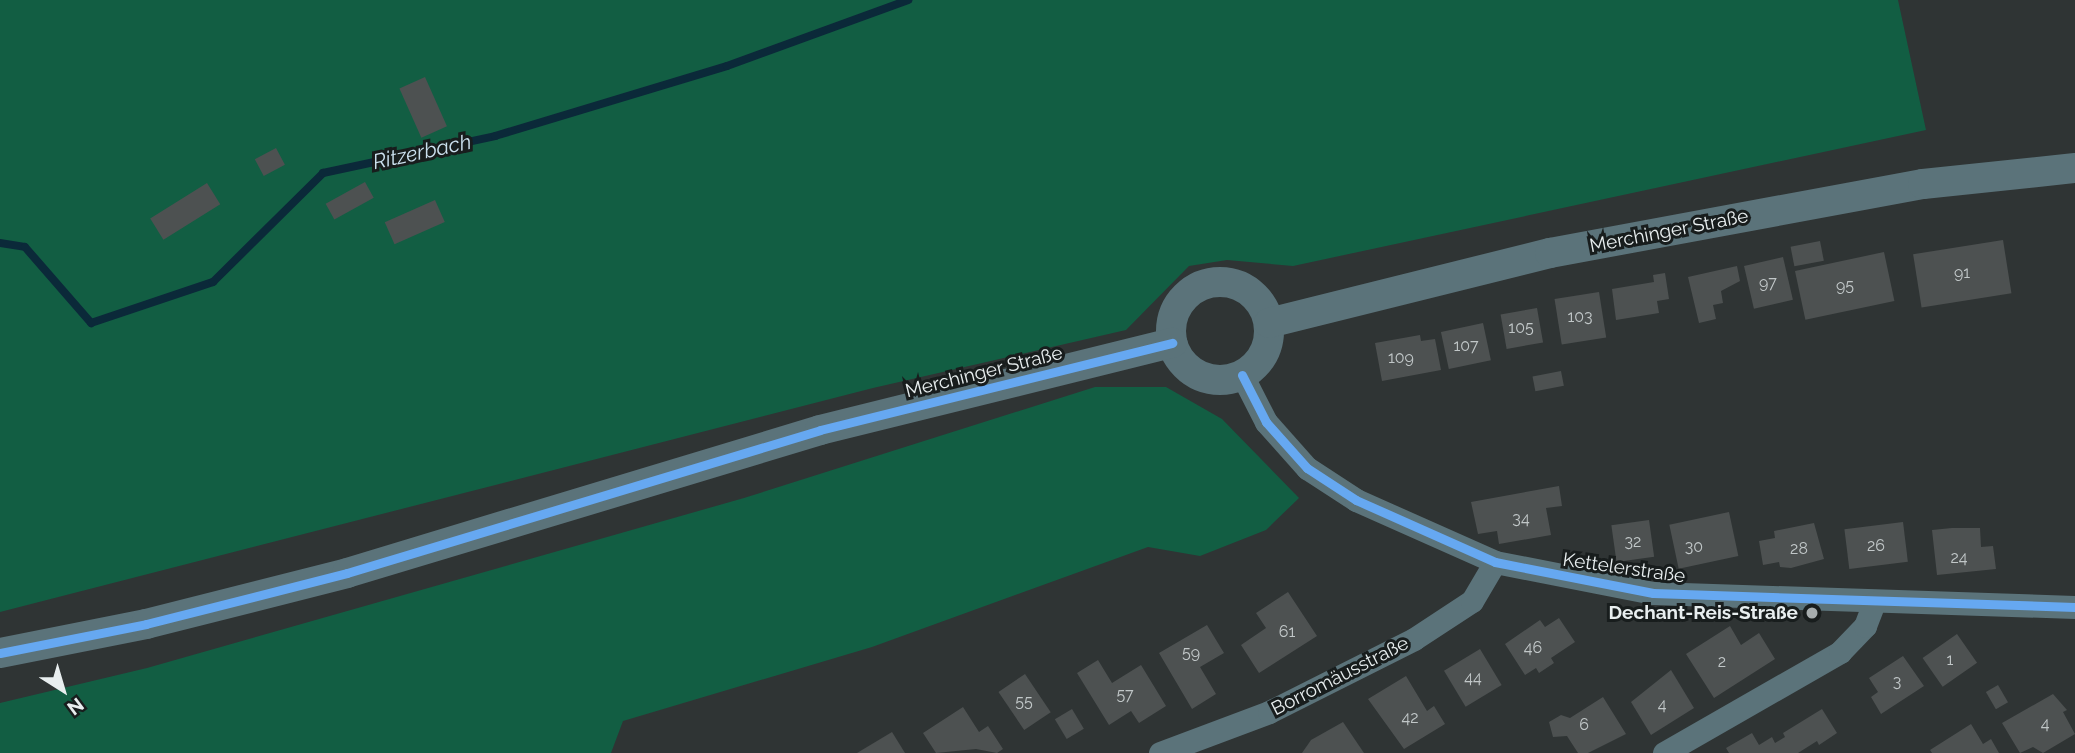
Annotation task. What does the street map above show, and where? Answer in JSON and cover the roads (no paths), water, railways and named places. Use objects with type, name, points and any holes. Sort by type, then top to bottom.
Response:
[{"type":"street","name":"Merchinger Straße","points":[[1269,323],[1550,253],[1923,184],[2075,168]]},
{"type":"street","points":[[1210,282],[1226,282],[1254,295],[1269,323],[1264,353],[1242,375],[1221,379],[1200,375],[1188,368],[1172,343],[1175,312],[1183,298],[1210,282]]},
{"type":"street","name":"Merchinger Straße","points":[[0,653],[146,624],[347,573],[803,435],[1172,343]]},
{"type":"street","name":"Kettelerstraße","points":[[1242,375],[1266,422],[1307,468],[1356,500],[1495,562],[1653,593],[1874,603],[2075,607]]},
{"type":"street","name":"Borromäusstraße","points":[[1160,753],[1269,712],[1414,639],[1472,601],[1495,562]]},
{"type":"street","points":[[1664,753],[1840,652],[1865,626],[1874,603]]},
{"type":"waterway","name":"Ritzerbach","points":[[0,243],[25,247],[91,323],[213,282],[323,173],[495,136],[727,66],[908,0]]},
{"type":"place","name":"Dechant-Reis-Straße","points":[[1812,613]]}]
